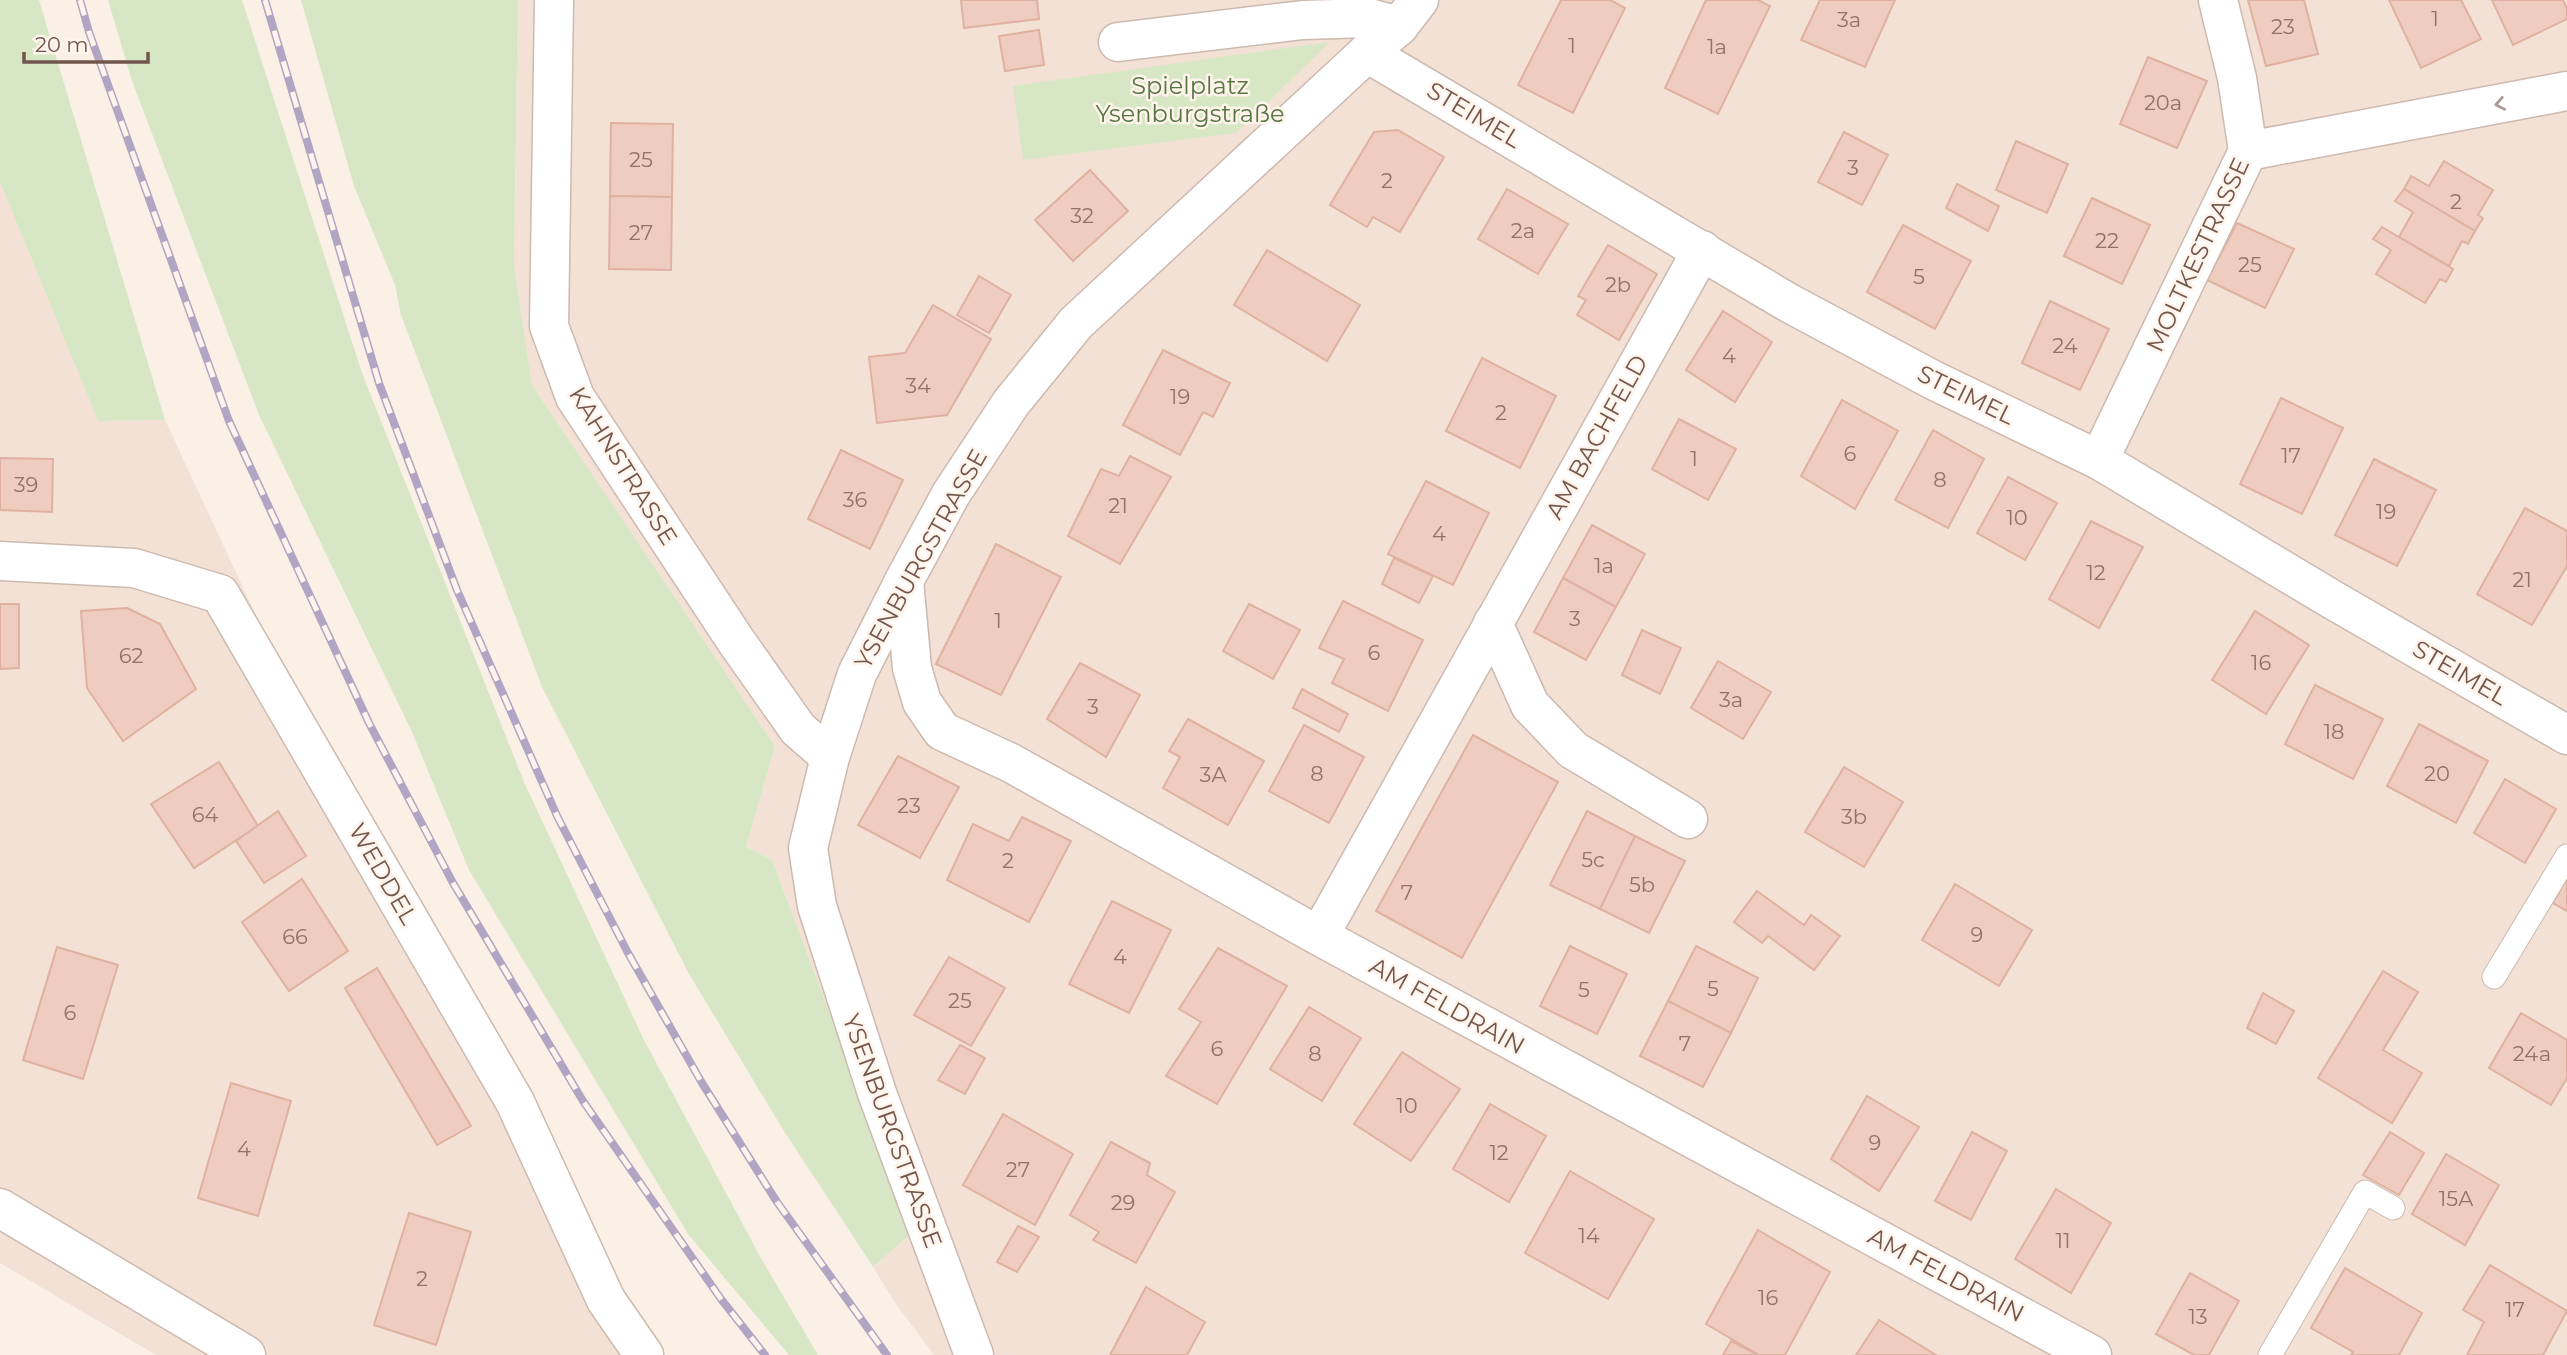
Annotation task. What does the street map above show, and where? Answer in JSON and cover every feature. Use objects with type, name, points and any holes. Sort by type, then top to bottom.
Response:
[{"type":"street","name":"KAHNSTRASSE","points":[[554,0],[549,326],[575,397],[736,641],[798,729],[831,757]]},
{"type":"street","name":"MOLTKESTRASSE","points":[[2099,460],[2248,151],[2237,78],[2218,0]]},
{"type":"street","name":"YSENBURGSTRASSE","points":[[974,1355],[877,1093],[817,906],[808,848],[831,757],[857,674],[951,494],[1011,403],[1076,323],[1409,13]]},
{"type":"street","name":"YSENBURGSTRASSE","points":[[1118,42],[1303,20],[1369,18],[1409,13]]},
{"type":"street","name":"STEIMEL","points":[[1367,52],[1789,303],[1933,380],[2099,460],[2333,600],[2567,735]]},
{"type":"street","points":[[2248,151],[2567,91]]},
{"type":"street","name":"AM BACHFELD","points":[[1319,936],[1702,250]]},
{"type":"street","name":"WEDDEL","points":[[0,561],[134,568],[220,594],[515,1102],[606,1300],[645,1355]]},
{"type":"street","name":"AM FELDRAIN","points":[[904,581],[912,668],[922,702],[942,731],[1011,763],[1319,936],[2092,1355]]},
{"type":"street","points":[[1493,623],[1530,705],[1573,750],[1688,819]]},
{"type":"street","points":[[0,1208],[246,1355]]},
{"type":"lane","points":[[2494,977],[2567,856]]},
{"type":"lane","points":[[2270,1355],[2365,1192],[2393,1208]]},
{"type":"shaded area","points":[[518,0],[2567,0],[2567,1355],[934,1355],[896,1304],[873,1267],[912,1233],[772,860],[746,847],[775,746],[532,385],[514,265]]},
{"type":"shaded area","points":[[0,182],[98,421],[165,420],[293,695],[622,1301],[662,1355],[156,1355],[0,1263]]},
{"type":"green space","points":[[0,0],[39,0],[165,420],[98,421],[0,182]]},
{"type":"green space","points":[[108,0],[242,0],[362,373],[524,782],[643,1038],[762,1260],[818,1355],[789,1355],[688,1234],[469,870],[412,732],[259,415],[132,81]]},
{"type":"green space","points":[[301,0],[518,0],[514,265],[532,385],[775,746],[746,847],[772,860],[912,1233],[873,1267],[784,1131],[689,974],[542,687],[401,315],[395,285],[354,186]]},
{"type":"green space","name":"Spielplatz Ysenburgstraße","points":[[1330,42],[1236,133],[1023,160],[1013,86]]},
{"type":"building","points":[[961,0],[1037,0],[1039,19],[964,28]]},
{"type":"building","points":[[1561,0],[1610,0],[1625,8],[1573,113],[1518,85]]},
{"type":"building","points":[[1706,0],[1758,0],[1770,6],[1718,114],[1665,88]]},
{"type":"building","points":[[1820,0],[1895,0],[1865,67],[1801,40]]},
{"type":"building","points":[[2248,0],[2304,0],[2318,54],[2266,66]]},
{"type":"building","points":[[2389,0],[2461,0],[2481,39],[2421,68]]},
{"type":"building","points":[[2492,0],[2563,0],[2567,19],[2513,45]]},
{"type":"building","points":[[1039,30],[1044,65],[1005,71],[999,36]]},
{"type":"building","points":[[2148,57],[2207,81],[2177,148],[2120,124]]},
{"type":"building","points":[[611,123],[673,124],[672,197],[610,196]]},
{"type":"building","points":[[1398,130],[1444,157],[1400,232],[1373,217],[1367,227],[1330,205],[1374,132]]},
{"type":"building","points":[[1844,132],[1888,155],[1862,205],[1818,182]]},
{"type":"building","points":[[2016,141],[2068,164],[2047,213],[1996,190]]},
{"type":"building","points":[[2444,161],[2493,190],[2478,215],[2483,218],[2475,231],[2404,189],[2411,176],[2429,186]]},
{"type":"building","points":[[1090,170],[1128,211],[1073,261],[1035,220]]},
{"type":"building","points":[[1957,184],[1999,206],[1988,231],[1946,208]]},
{"type":"building","points":[[1507,189],[1568,224],[1538,274],[1478,239]]},
{"type":"building","points":[[2404,189],[2475,231],[2468,244],[2462,241],[2449,266],[2399,237],[2413,212],[2395,201]]},
{"type":"building","points":[[610,196],[672,197],[671,270],[609,269]]},
{"type":"building","points":[[2092,198],[2150,225],[2122,284],[2064,256]]},
{"type":"building","points":[[2237,223],[2294,249],[2265,308],[2207,280]]},
{"type":"building","points":[[1903,225],[1971,261],[1935,329],[1867,292]]},
{"type":"building","points":[[2382,227],[2453,269],[2446,282],[2440,279],[2425,303],[2376,274],[2391,250],[2373,239]]},
{"type":"building","points":[[1608,245],[1657,274],[1619,340],[1577,315],[1586,300],[1578,296]]},
{"type":"building","points":[[1267,250],[1360,305],[1327,361],[1234,305]]},
{"type":"building","points":[[979,276],[1011,295],[989,333],[957,315]]},
{"type":"building","points":[[2050,301],[2109,329],[2080,390],[2022,363]]},
{"type":"building","points":[[933,305],[991,339],[947,415],[877,423],[869,357],[905,353]]},
{"type":"building","points":[[1723,311],[1772,342],[1735,402],[1686,370]]},
{"type":"building","points":[[1163,350],[1230,383],[1213,417],[1203,412],[1180,455],[1123,425]]},
{"type":"building","points":[[1482,358],[1556,396],[1520,468],[1446,431]]},
{"type":"building","points":[[2281,398],[2343,428],[2302,514],[2240,484]]},
{"type":"building","points":[[1842,400],[1898,431],[1855,509],[1801,476]]},
{"type":"building","points":[[1679,419],[1736,449],[1708,500],[1652,469]]},
{"type":"building","points":[[1933,430],[1984,459],[1948,528],[1895,500]]},
{"type":"building","points":[[841,450],[903,480],[870,549],[808,519]]},
{"type":"building","points":[[1130,456],[1171,477],[1120,564],[1068,536],[1101,469],[1119,476]]},
{"type":"building","points":[[0,458],[53,459],[52,512],[0,510]]},
{"type":"building","points":[[2374,459],[2436,490],[2397,566],[2335,535]]},
{"type":"building","points":[[2008,477],[2057,503],[2025,560],[1977,533]]},
{"type":"building","points":[[1426,481],[1489,513],[1453,585],[1388,554]]},
{"type":"building","points":[[2525,508],[2567,531],[2567,566],[2532,625],[2477,594]]},
{"type":"building","points":[[2091,521],[2143,547],[2099,628],[2049,599]]},
{"type":"building","points":[[1592,525],[1645,554],[1616,607],[1563,578]]},
{"type":"building","points":[[996,544],[1061,577],[1001,695],[936,664]]},
{"type":"building","points":[[1394,558],[1433,576],[1419,603],[1382,584]]},
{"type":"building","points":[[1563,578],[1616,607],[1586,660],[1534,632]]},
{"type":"building","points":[[1343,601],[1423,640],[1388,711],[1332,683],[1344,659],[1319,648]]},
{"type":"building","points":[[0,604],[19,604],[19,668],[0,669]]},
{"type":"building","points":[[1249,604],[1300,630],[1273,679],[1223,651]]},
{"type":"building","points":[[127,608],[160,624],[196,689],[123,741],[87,688],[81,611]]},
{"type":"building","points":[[2255,611],[2309,645],[2266,714],[2212,680]]},
{"type":"building","points":[[1642,630],[1681,648],[1660,694],[1622,675]]},
{"type":"building","points":[[1718,661],[1771,692],[1743,739],[1691,708]]},
{"type":"building","points":[[1080,663],[1140,695],[1106,757],[1047,719]]},
{"type":"building","points":[[2315,685],[2383,719],[2353,779],[2285,744]]},
{"type":"building","points":[[1302,689],[1348,714],[1339,732],[1293,708]]},
{"type":"building","points":[[1188,719],[1264,761],[1228,825],[1163,788],[1180,757],[1169,751]]},
{"type":"building","points":[[2419,724],[2488,761],[2456,823],[2387,786]]},
{"type":"building","points":[[1304,725],[1364,757],[1329,823],[1269,791]]},
{"type":"building","points":[[1473,735],[1558,782],[1462,958],[1376,911]]},
{"type":"building","points":[[898,756],[959,787],[920,858],[858,825]]},
{"type":"building","points":[[219,762],[258,826],[194,868],[151,804]]},
{"type":"building","points":[[1844,767],[1903,802],[1864,867],[1805,832]]},
{"type":"building","points":[[2505,779],[2556,809],[2525,863],[2474,833]]},
{"type":"building","points":[[278,811],[306,856],[264,883],[236,841]]},
{"type":"building","points":[[1587,811],[1635,836],[1600,909],[1550,885]]},
{"type":"building","points":[[1022,817],[1071,841],[1029,922],[947,880],[973,824],[1009,841]]},
{"type":"building","points":[[1635,836],[1685,861],[1649,933],[1600,909]]},
{"type":"building","points":[[2567,878],[2567,911],[2553,903]]},
{"type":"building","points":[[302,879],[348,951],[289,991],[242,922]]},
{"type":"building","points":[[1955,884],[2032,930],[1999,986],[1922,940]]},
{"type":"building","points":[[1757,891],[1804,925],[1811,915],[1840,936],[1814,970],[1768,936],[1762,943],[1734,922]]},
{"type":"building","points":[[1112,901],[1171,930],[1129,1013],[1069,984]]},
{"type":"building","points":[[1570,946],[1627,974],[1597,1034],[1540,1006]]},
{"type":"building","points":[[1696,946],[1758,978],[1731,1033],[1668,1001]]},
{"type":"building","points":[[57,947],[118,965],[83,1079],[23,1060]]},
{"type":"building","points":[[1218,948],[1287,986],[1217,1104],[1166,1076],[1201,1022],[1179,1009]]},
{"type":"building","points":[[949,957],[1005,988],[971,1046],[914,1015]]},
{"type":"building","points":[[377,968],[471,1126],[437,1145],[345,988]]},
{"type":"building","points":[[2383,971],[2418,992],[2383,1050],[2422,1073],[2392,1123],[2318,1078]]},
{"type":"building","points":[[2263,993],[2294,1011],[2276,1044],[2247,1028]]},
{"type":"building","points":[[1668,1001],[1731,1033],[1703,1087],[1640,1056]]},
{"type":"building","points":[[1309,1007],[1361,1038],[1322,1101],[1270,1069]]},
{"type":"building","points":[[2521,1013],[2567,1040],[2567,1078],[2551,1105],[2489,1068]]},
{"type":"building","points":[[960,1045],[985,1058],[965,1094],[938,1080]]},
{"type":"building","points":[[1402,1052],[1460,1089],[1411,1161],[1354,1124]]},
{"type":"building","points":[[231,1083],[291,1101],[258,1216],[198,1198]]},
{"type":"building","points":[[1867,1096],[1919,1127],[1879,1191],[1831,1159]]},
{"type":"building","points":[[1490,1104],[1546,1136],[1509,1202],[1453,1169]]},
{"type":"building","points":[[1003,1114],[1073,1154],[1035,1225],[963,1185]]},
{"type":"building","points":[[1972,1132],[2007,1151],[1971,1220],[1935,1201]]},
{"type":"building","points":[[2390,1132],[2424,1153],[2399,1195],[2363,1175]]},
{"type":"building","points":[[1111,1142],[1150,1163],[1147,1175],[1175,1192],[1136,1263],[1093,1240],[1099,1232],[1070,1215]]},
{"type":"building","points":[[2446,1154],[2499,1185],[2465,1245],[2412,1214]]},
{"type":"building","points":[[1570,1171],[1654,1219],[1608,1299],[1525,1253]]},
{"type":"building","points":[[2056,1189],[2111,1223],[2071,1293],[2015,1259]]},
{"type":"building","points":[[409,1213],[471,1232],[436,1345],[374,1325]]},
{"type":"building","points":[[1018,1226],[1039,1237],[1017,1272],[997,1262]]},
{"type":"building","points":[[1758,1230],[1830,1272],[1785,1355],[1759,1355],[1706,1324]]},
{"type":"building","points":[[2490,1265],[2567,1311],[2543,1355],[2467,1355],[2484,1322],[2463,1310]]},
{"type":"building","points":[[2345,1268],[2422,1313],[2399,1355],[2351,1355],[2353,1352],[2311,1328]]},
{"type":"building","points":[[2190,1273],[2239,1301],[2209,1355],[2194,1355],[2156,1334]]},
{"type":"building","points":[[1146,1287],[1205,1322],[1187,1355],[1110,1355]]},
{"type":"building","points":[[1879,1320],[1936,1355],[1856,1355]]},
{"type":"building","points":[[1731,1341],[1758,1355],[1723,1355]]},
{"type":"railway","points":[[80,0],[89,32],[229,421],[369,723],[453,883],[583,1101],[721,1299],[765,1355]]},
{"type":"railway","points":[[265,0],[379,383],[457,590],[558,818],[628,953],[702,1083],[777,1202],[887,1355]]}]
